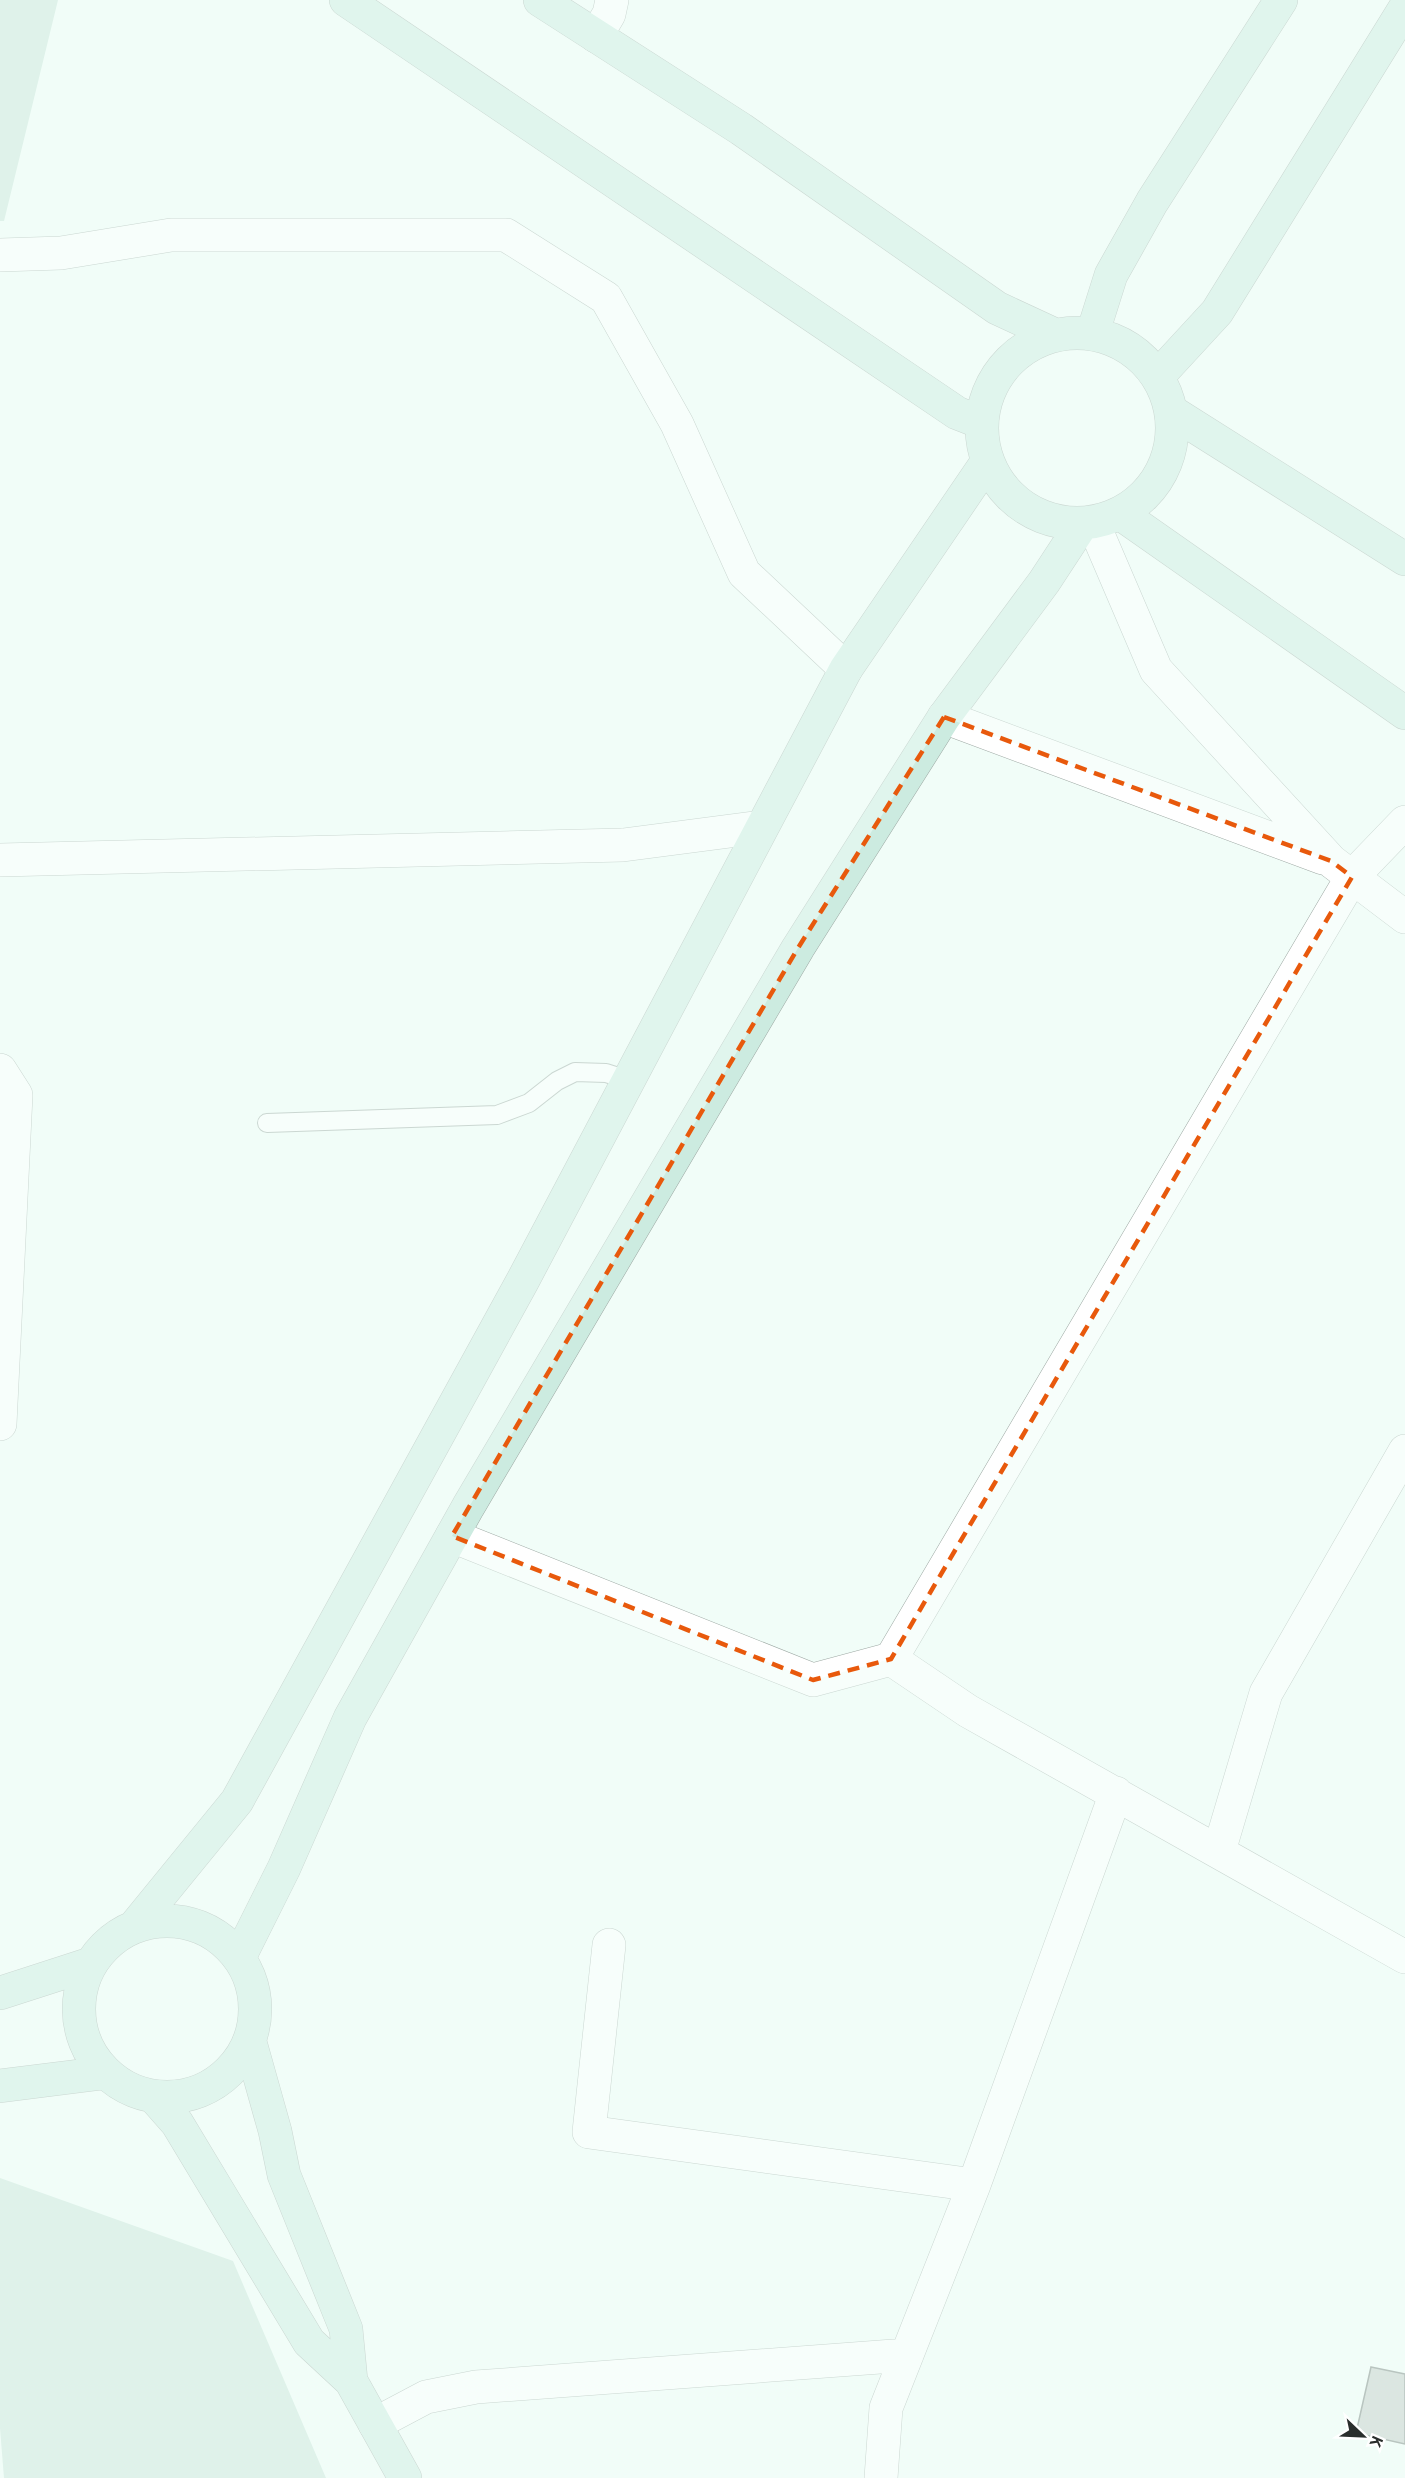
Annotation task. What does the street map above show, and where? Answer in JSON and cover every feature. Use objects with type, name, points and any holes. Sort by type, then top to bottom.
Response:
[{"type":"street","points":[[345,0],[957,413],[981,422]]},
{"type":"street","points":[[540,0],[741,129],[997,308],[1053,334]]},
{"type":"street","points":[[596,36],[609,14],[612,0]]},
{"type":"street","points":[[1093,332],[1111,275],[1152,202],[1281,0]]},
{"type":"street","points":[[1158,376],[1217,312],[1405,8]]},
{"type":"street","points":[[0,255],[61,253],[171,235],[506,235],[606,298],[677,424],[744,573],[846,669]]},
{"type":"street","points":[[239,1958],[284,1868],[350,1718],[452,1536],[798,948],[944,717],[1044,582],[1099,520],[1152,488],[1170,452],[1172,412],[1158,376],[1130,347],[1093,332],[1053,334],[1017,352],[992,383],[981,422],[987,462],[1009,496],[1043,518],[1099,520],[1405,713]]},
{"type":"street","points":[[1172,412],[1405,559]]},
{"type":"street","points":[[135,1926],[237,1801],[522,1282],[846,669],[987,462]]},
{"type":"street","points":[[1099,520],[1156,670],[1341,869],[1405,917]]},
{"type":"street","points":[[944,717],[1341,869]]},
{"type":"street","points":[[452,1536],[813,1680],[891,1659],[1341,869],[1405,822]]},
{"type":"street","points":[[0,860],[623,845],[761,826]]},
{"type":"street","points":[[0,1070],[16,1095],[0,1424]]},
{"type":"street","points":[[1219,1851],[1266,1693],[1405,1451]]},
{"type":"street","points":[[891,1659],[968,1712],[1405,1957]]},
{"type":"street","points":[[882,2478],[886,2408],[974,2184],[1116,1793]]},
{"type":"street","points":[[163,1920],[192,1924],[218,1937],[239,1958],[252,1984],[255,2013],[250,2042],[234,2068],[212,2086],[184,2097],[155,2098],[127,2090],[103,2073],[86,2049],[78,2020],[80,1991],[90,1964],[109,1941],[135,1926],[163,1920]]},
{"type":"street","points":[[609,1945],[588,2132],[974,2184]]},
{"type":"street","points":[[0,1992],[90,1964]]},
{"type":"street","points":[[250,2042],[276,2131],[284,2175],[346,2329],[351,2381]]},
{"type":"street","points":[[0,2086],[103,2073]]},
{"type":"street","points":[[155,2098],[177,2123],[309,2342],[351,2381],[405,2478]]},
{"type":"street","points":[[375,2424],[426,2397],[476,2387],[906,2355]]},
{"type":"lane","points":[[267,1123],[497,1115],[529,1103],[557,1081],[575,1072],[606,1073],[628,1080]]},
{"type":"highlighted area","points":[[944,717],[1331,861],[1352,877],[891,1659],[813,1680],[452,1536],[798,948]]},
{"type":"green space","points":[[0,0],[58,0],[4,221],[0,221]]},
{"type":"green space","points":[[0,2178],[233,2261],[326,2478],[4,2478],[0,2428]]},
{"type":"building","points":[[1371,2367],[1405,2374],[1405,2444],[1356,2433]]}]
